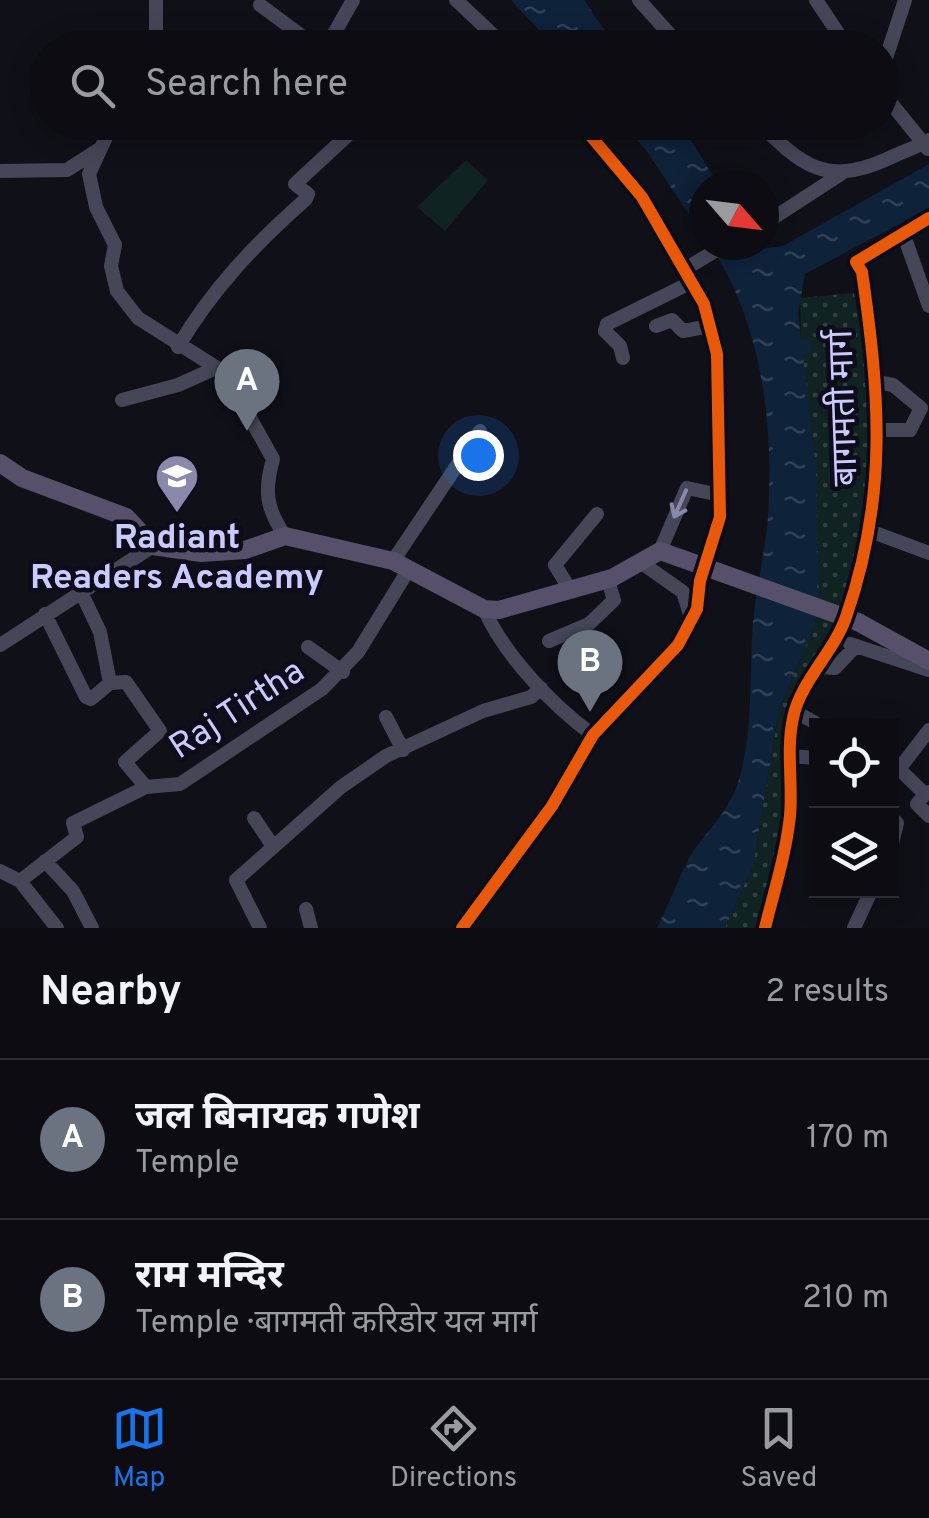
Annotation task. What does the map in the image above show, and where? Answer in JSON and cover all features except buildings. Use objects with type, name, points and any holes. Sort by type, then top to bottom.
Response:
[{"type":"main road","points":[[0,463],[22,478],[126,517],[153,546],[200,552],[245,550],[285,536],[401,565],[484,609],[498,610],[599,582],[660,551],[865,624],[929,661]]},
{"type":"street","points":[[156,0],[156,30]]},
{"type":"street","points":[[336,30],[353,0]]},
{"type":"street","points":[[456,0],[488,30]]},
{"type":"street","points":[[639,0],[666,30]]},
{"type":"street","points":[[816,0],[836,30]]},
{"type":"street","points":[[895,30],[905,0]]},
{"type":"street","points":[[260,4],[294,30]]},
{"type":"street","points":[[779,214],[842,174],[928,145],[899,112]]},
{"type":"street","points":[[103,140],[89,174],[96,208],[115,245],[111,266],[118,291],[138,318],[178,347],[225,373],[273,459],[265,487],[269,511],[285,536]]},
{"type":"street","points":[[178,347],[206,300],[252,247],[308,196],[294,184],[342,140]]},
{"type":"street","points":[[462,928],[552,806],[594,735],[663,663],[692,620],[700,581],[718,533],[717,354],[710,326],[688,275],[642,197],[594,140]]},
{"type":"street","points":[[778,140],[821,171],[842,174]]},
{"type":"street","points":[[0,172],[67,170],[98,150]]},
{"type":"street","points":[[929,218],[903,233],[929,306]]},
{"type":"street","name":"बागमती मार्ग","points":[[794,712],[846,618],[870,532],[879,430],[877,382],[862,272],[856,262],[903,233]]},
{"type":"street","points":[[622,358],[620,346],[605,331],[608,324],[688,275],[698,260]]},
{"type":"street","points":[[656,326],[672,320],[683,331],[710,326]]},
{"type":"street","points":[[122,400],[178,385],[216,368]]},
{"type":"street","points":[[877,382],[893,385],[921,408],[910,430],[879,430]]},
{"type":"street","name":"Raj Tirtha","points":[[20,880],[77,837],[72,823],[146,787],[180,784],[342,672],[480,431]]},
{"type":"street","points":[[660,551],[687,488],[720,495]]},
{"type":"street","points":[[570,588],[555,566],[597,514]]},
{"type":"street","points":[[870,532],[929,553]]},
{"type":"street","points":[[0,645],[153,546]]},
{"type":"street","points":[[639,561],[683,592],[692,620]]},
{"type":"street","points":[[549,641],[590,624],[614,600],[608,581],[599,582]]},
{"type":"street","points":[[82,592],[100,632],[110,683]]},
{"type":"street","points":[[484,609],[508,652],[594,735]]},
{"type":"street","points":[[45,614],[86,697],[91,699],[110,683],[126,682],[160,731],[124,762],[146,787]]},
{"type":"street","points":[[822,666],[835,668],[853,645],[929,670]]},
{"type":"street","points":[[308,647],[342,672]]},
{"type":"street","points":[[260,928],[236,880],[341,786],[403,750],[483,711],[532,696],[541,688]]},
{"type":"street","points":[[765,928],[790,816],[794,712],[809,720]]},
{"type":"street","points":[[386,717],[403,750]]},
{"type":"street","points":[[899,764],[929,730]]},
{"type":"street","points":[[790,756],[809,757]]},
{"type":"street","points":[[899,772],[927,793],[917,804],[929,816]]},
{"type":"street","points":[[254,818],[272,846]]},
{"type":"street","points":[[46,861],[74,891],[92,928]]},
{"type":"street","points":[[0,871],[20,880],[57,928]]},
{"type":"street","points":[[854,928],[867,898]]},
{"type":"street","points":[[306,909],[311,928]]},
{"type":"shaded area","points":[[466,160],[488,180],[445,231],[417,207]]},
{"type":"shaded area","points":[[854,293],[870,382],[865,507],[850,590],[835,629],[791,708],[783,810],[758,928],[725,928],[753,865],[779,710],[815,624],[819,601],[803,355],[811,353],[801,341],[800,298]]},
{"type":"water","points":[[511,0],[584,0],[604,30],[539,30]]},
{"type":"water","points":[[637,140],[691,140],[710,170],[689,170],[689,214]]},
{"type":"water","points":[[929,164],[929,208],[805,274],[798,313],[801,340],[810,339],[811,353],[803,355],[816,468],[819,601],[815,624],[779,710],[753,865],[725,928],[657,928],[692,853],[734,792],[747,744],[753,623],[768,517],[769,446],[753,341],[742,307],[719,260],[779,260],[779,247]]},
{"type":"cycle path","points":[[462,928],[552,806],[593,735],[678,645],[697,609],[700,581],[720,517],[717,354],[704,304],[642,197],[594,140]]},
{"type":"cycle path","points":[[765,928],[788,830],[793,718],[803,692],[846,617],[869,529],[876,404],[862,272],[856,262],[929,218]]},
{"type":"place","name":"जल बिनायक गणेश","points":[[247,431]]},
{"type":"place","name":"Radiant Readers Academy","points":[[177,514]]},
{"type":"place","name":"राम मन्दिर","points":[[590,712]]}]
